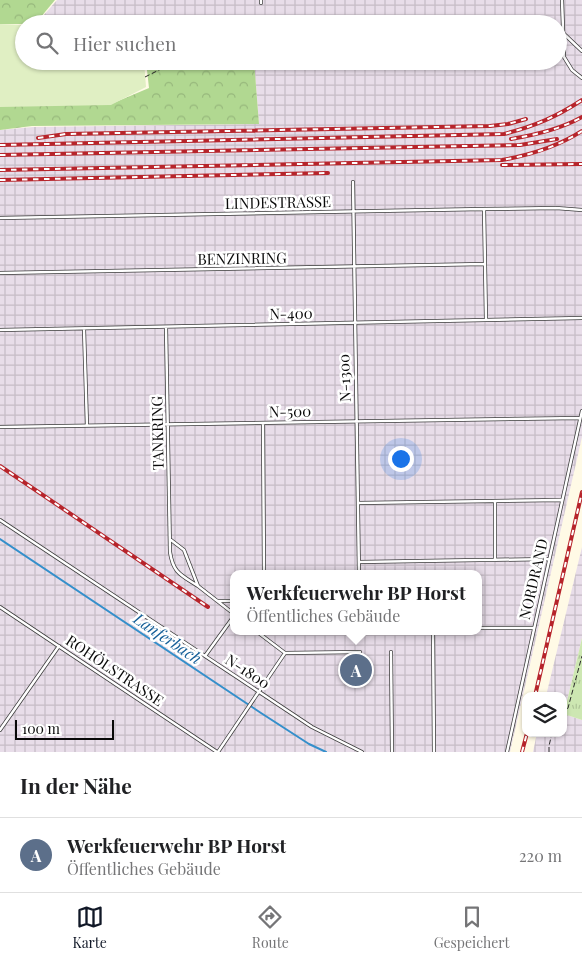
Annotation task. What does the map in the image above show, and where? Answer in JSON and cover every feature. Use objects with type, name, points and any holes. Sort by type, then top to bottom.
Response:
[{"type":"lane","points":[[562,0],[562,15]]},
{"type":"lane","points":[[567,38],[582,51]]},
{"type":"lane","points":[[567,62],[572,70],[582,78]]},
{"type":"lane","name":"N-1300","points":[[353,182],[359,570]]},
{"type":"lane","name":"LINDESTRASSE","points":[[0,218],[556,208],[582,210]]},
{"type":"lane","points":[[484,210],[486,320]]},
{"type":"lane","name":"BENZINRING","points":[[0,274],[484,264]]},
{"type":"lane","name":"N-400","points":[[0,330],[582,318]]},
{"type":"lane","name":"TANKRING","points":[[166,327],[171,563],[176,572],[198,586],[230,612]]},
{"type":"lane","points":[[84,329],[87,426]]},
{"type":"lane","name":"NORDRAND","points":[[506,752],[582,410]]},
{"type":"lane","name":"N-500","points":[[0,427],[580,418]]},
{"type":"lane","points":[[263,423],[264,570]]},
{"type":"lane","points":[[358,503],[562,500]]},
{"type":"lane","points":[[495,501],[495,560]]},
{"type":"lane","name":"N-1800","points":[[0,520],[312,726],[362,752]]},
{"type":"lane","name":"TANKRING","points":[[170,539],[184,550],[198,586]]},
{"type":"lane","points":[[359,562],[548,559]]},
{"type":"lane","points":[[216,601],[230,601]]},
{"type":"lane","name":"ROHÖLSTRASSE","points":[[0,607],[218,752]]},
{"type":"lane","points":[[205,656],[230,621]]},
{"type":"lane","points":[[482,628],[533,628]]},
{"type":"lane","points":[[261,635],[285,653],[360,652]]},
{"type":"lane","points":[[433,635],[434,752]]},
{"type":"lane","points":[[0,730],[58,646]]},
{"type":"lane","points":[[391,652],[392,752]]},
{"type":"lane","points":[[218,752],[285,653]]},
{"type":"path","points":[[146,77],[160,70]]},
{"type":"path","points":[[567,709],[582,656]]},
{"type":"path","points":[[550,752],[551,737]]},
{"type":"shaded area","points":[[57,0],[582,0],[582,437],[524,692],[522,692],[510,752],[0,752],[0,130],[33,127],[259,124],[255,70],[567,70],[567,15],[44,15]]},
{"type":"shaded area","points":[[582,547],[582,638],[567,701],[567,692],[547,692]]},
{"type":"shaded area","points":[[567,715],[582,720],[582,752],[533,752],[536,737],[567,737]]},
{"type":"green space","points":[[0,0],[55,0],[42,15],[15,15],[15,24],[0,24]]},
{"type":"green space","points":[[0,24],[15,25],[15,70],[145,70],[146,87],[111,105],[0,107]]},
{"type":"green space","points":[[147,70],[255,70],[259,124],[32,126],[0,130],[0,106],[111,104],[149,88]]},
{"type":"green space","points":[[582,638],[582,720],[567,715],[567,701]]},
{"type":"waterway","name":"Lanferbach","points":[[0,539],[261,713],[309,744],[326,752]]},
{"type":"railway","points":[[0,145],[504,134],[545,120],[582,100]]},
{"type":"railway","points":[[511,139],[548,131],[582,117]]},
{"type":"railway","points":[[38,138],[66,134],[490,126],[526,119]]},
{"type":"railway","points":[[0,170],[502,160],[544,150],[582,131]]},
{"type":"railway","points":[[0,155],[520,145],[557,139]]},
{"type":"railway","points":[[502,165],[582,164]]},
{"type":"railway","points":[[0,180],[328,173]]},
{"type":"railway","points":[[0,466],[208,607]]},
{"type":"railway","points":[[536,692],[582,492]]},
{"type":"railway","points":[[522,752],[526,737]]},
{"type":"place","name":"Werkfeuerwehr BP Horst","points":[[356,670]]}]
